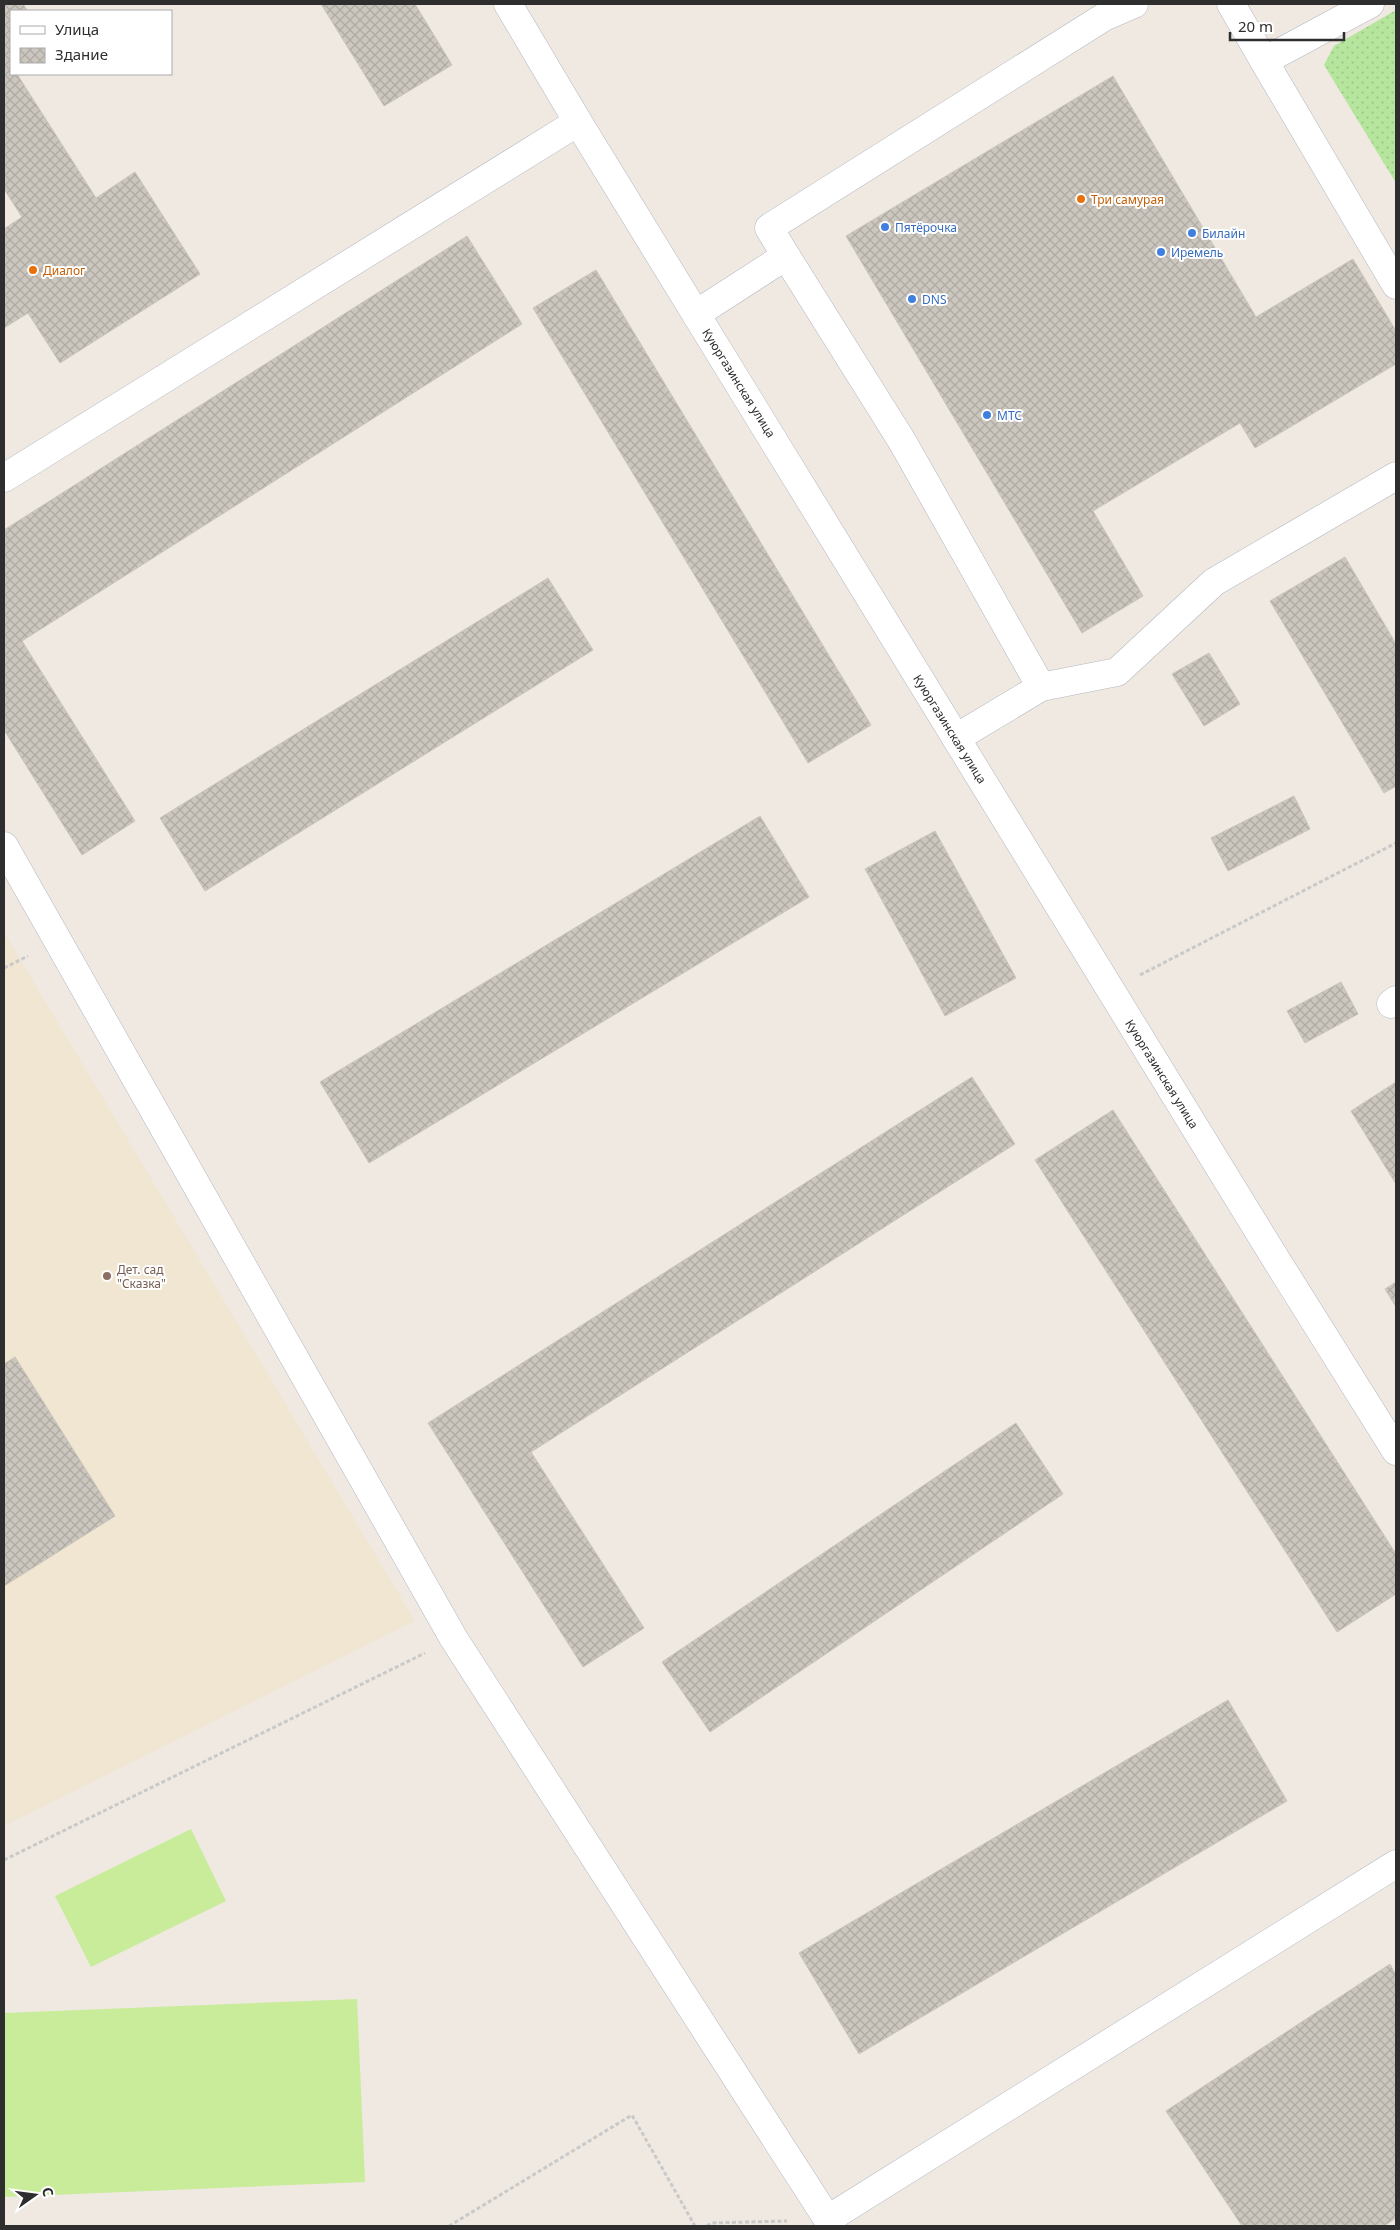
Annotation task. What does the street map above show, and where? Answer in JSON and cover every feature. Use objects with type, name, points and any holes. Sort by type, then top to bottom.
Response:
[{"type":"street","name":"Куюргазинская улица","points":[[508,4],[578,122],[1111,991],[1396,1451]]},
{"type":"street","points":[[1041,687],[902,442],[769,228],[1104,17],[1134,4]]},
{"type":"street","points":[[1231,4],[1396,285]]},
{"type":"street","points":[[1264,61],[1370,4]]},
{"type":"street","points":[[4,478],[578,122]]},
{"type":"street","points":[[696,314],[786,256]]},
{"type":"street","points":[[956,738],[1041,687],[1117,672],[1214,582],[1396,476]]},
{"type":"street","points":[[4,846],[454,1639],[830,2223],[1396,1864]]},
{"type":"path","points":[[1111,991],[1396,843]]},
{"type":"path","points":[[4,1860],[454,1639]]},
{"type":"path","points":[[449,2226],[632,2115],[695,2226]]},
{"type":"path","points":[[707,2226],[711,2223],[830,2223]]},
{"type":"shaded area","name":"Дет. сад \"Сказка\"","points":[[4,932],[415,1621],[4,1826]]},
{"type":"green space","points":[[1396,10],[1396,183],[1324,65],[1334,46]]},
{"type":"green space","points":[[191,1829],[226,1901],[91,1967],[55,1896]]},
{"type":"green space","points":[[357,1999],[365,2182],[4,2197],[4,2013]]},
{"type":"building","points":[[4,4],[23,4],[27,10],[10,10],[10,75],[18,75],[96,198],[135,172],[200,274],[60,363],[28,313],[4,328],[4,229],[22,217],[4,189]]},
{"type":"building","points":[[321,4],[415,4],[452,65],[384,106]]},
{"type":"building","points":[[1113,76],[1256,317],[1353,259],[1396,331],[1396,364],[1255,448],[1240,423],[1093,511],[1143,596],[1082,633],[846,236]]},
{"type":"building","points":[[467,236],[522,324],[22,641],[135,821],[82,855],[4,730],[4,530]]},
{"type":"building","points":[[596,270],[871,725],[808,763],[533,308]]},
{"type":"building","points":[[1345,557],[1396,644],[1396,786],[1384,793],[1270,601]]},
{"type":"building","points":[[548,578],[593,650],[205,891],[160,818]]},
{"type":"building","points":[[1209,653],[1240,704],[1204,726],[1172,674]]},
{"type":"building","points":[[1294,796],[1310,829],[1228,871],[1211,838]]},
{"type":"building","points":[[760,816],[809,897],[369,1163],[320,1082]]},
{"type":"building","points":[[935,831],[1016,978],[945,1016],[865,869]]},
{"type":"building","points":[[1341,982],[1358,1014],[1305,1043],[1287,1011]]},
{"type":"building","points":[[972,1077],[1015,1144],[531,1452],[644,1628],[583,1667],[428,1423]]},
{"type":"building","points":[[1396,1082],[1396,1184],[1351,1111]]},
{"type":"building","points":[[1113,1110],[1396,1554],[1396,1594],[1337,1632],[1035,1160]]},
{"type":"building","points":[[1396,1282],[1396,1307],[1385,1289]]},
{"type":"building","points":[[15,1357],[115,1516],[4,1586],[4,1364]]},
{"type":"building","points":[[1016,1423],[1063,1494],[710,1732],[662,1662]]},
{"type":"building","points":[[1228,1700],[1287,1801],[859,2054],[799,1953]]},
{"type":"building","points":[[1390,1964],[1396,1975],[1396,2218],[1384,2226],[1242,2226],[1166,2111]]},
{"type":"place","name":"Три самурая","points":[[1081,199]]},
{"type":"place","name":"Пятёрочка","points":[[885,227]]},
{"type":"place","name":"Билайн","points":[[1192,233]]},
{"type":"place","name":"Иремель","points":[[1161,252]]},
{"type":"place","name":"Диалог","points":[[33,270]]},
{"type":"place","name":"DNS","points":[[912,299]]},
{"type":"place","name":"МТС","points":[[987,415]]},
{"type":"place","name":"Дет. сад \"Сказка\"","points":[[107,1276]]}]
